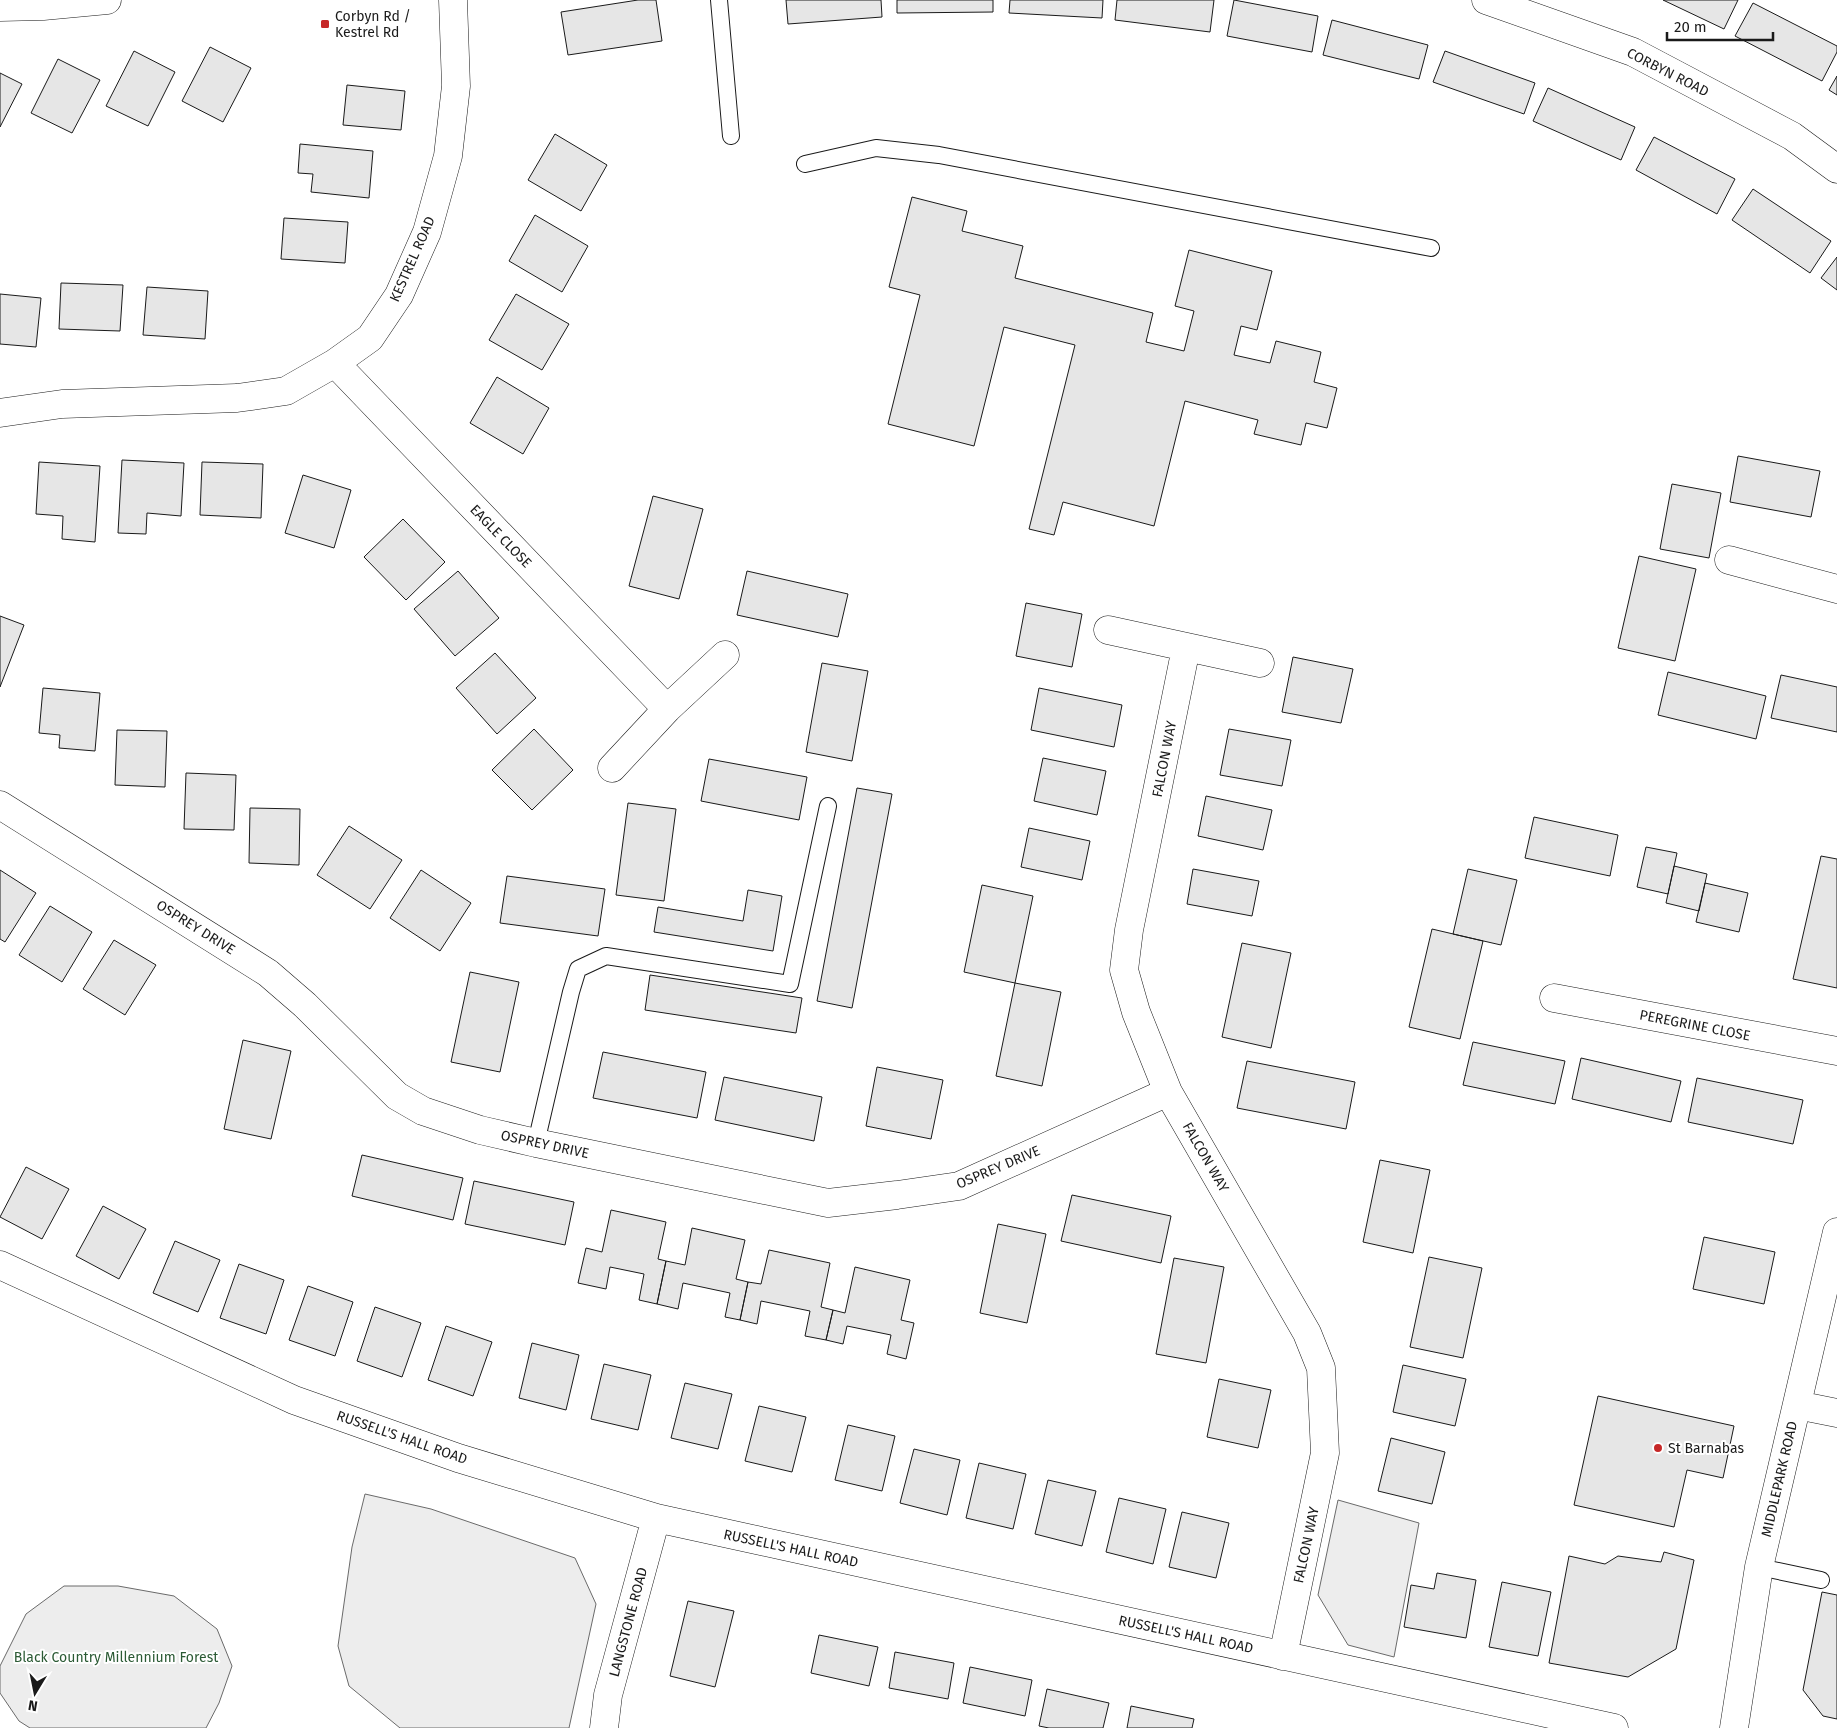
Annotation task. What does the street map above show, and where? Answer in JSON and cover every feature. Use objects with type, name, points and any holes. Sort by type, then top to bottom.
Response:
[{"type":"street","points":[[0,7],[43,6],[107,0]]},
{"type":"street","name":"KESTREL ROAD","points":[[0,413],[62,404],[237,398],[286,391],[335,362],[370,338],[399,295],[427,232],[448,156],[456,86],[453,0]]},
{"type":"street","name":"CORBYN ROAD","points":[[1486,0],[1633,52],[1792,136],[1837,169]]},
{"type":"street","name":"EAGLE CLOSE","points":[[335,362],[666,709]]},
{"type":"street","points":[[1729,560],[1837,589]]},
{"type":"street","points":[[1108,630],[1260,663]]},
{"type":"street","name":"FALCON WAY","points":[[1186,648],[1129,930],[1124,970],[1136,1012],[1168,1092],[1307,1333],[1321,1368],[1325,1453],[1283,1656]]},
{"type":"street","points":[[612,768],[666,709],[725,655]]},
{"type":"street","name":"OSPREY DRIVE","points":[[0,804],[268,973],[305,1005],[398,1096],[423,1111],[480,1130],[828,1203],[959,1186],[1168,1092]]},
{"type":"street","name":"PEREGRINE CLOSE","points":[[1554,998],[1837,1052]]},
{"type":"street","name":"MIDDLEPARK ROAD","points":[[1734,1728],[1759,1567],[1837,1232]]},
{"type":"street","name":"RUSSELL'S HALL ROAD","points":[[0,1266],[294,1400],[458,1458],[656,1518],[1614,1728]]},
{"type":"street","points":[[1796,1405],[1837,1413]]},
{"type":"street","name":"LANGSTONE ROAD","points":[[604,1728],[608,1695],[656,1518]]},
{"type":"lane","points":[[719,0],[731,136]]},
{"type":"lane","points":[[805,164],[876,148],[939,155],[1431,248]]},
{"type":"lane","points":[[536,1143],[571,992],[578,970],[606,956],[790,984],[828,806]]},
{"type":"lane","points":[[1759,1567],[1821,1580]]},
{"type":"shaded area","points":[[365,1494],[431,1509],[575,1558],[596,1604],[569,1728],[400,1728],[349,1686],[338,1646],[352,1547]]},
{"type":"shaded area","points":[[1338,1500],[1419,1523],[1394,1657],[1348,1645],[1318,1595]]},
{"type":"shaded area","name":"Black Country Millennium Forest","points":[[64,1586],[118,1586],[174,1596],[217,1629],[232,1666],[219,1703],[206,1728],[30,1728],[19,1721],[0,1693],[0,1666],[26,1614]]},
{"type":"building","points":[[638,0],[656,0],[662,41],[568,55],[561,12]]},
{"type":"building","points":[[786,0],[881,0],[882,17],[788,24]]},
{"type":"building","points":[[897,0],[993,0],[993,12],[897,13]]},
{"type":"building","points":[[1010,0],[1103,0],[1102,18],[1009,13]]},
{"type":"building","points":[[1117,0],[1214,0],[1210,32],[1115,20]]},
{"type":"building","points":[[1234,0],[1318,16],[1312,52],[1227,36]]},
{"type":"building","points":[[1663,0],[1738,0],[1724,29]]},
{"type":"building","points":[[1753,3],[1837,46],[1837,52],[1822,81],[1735,36]]},
{"type":"building","points":[[1332,20],[1428,45],[1419,79],[1323,55]]},
{"type":"building","points":[[210,47],[251,68],[223,122],[182,101]]},
{"type":"building","points":[[134,51],[175,72],[148,126],[106,106]]},
{"type":"building","points":[[1445,51],[1535,83],[1524,114],[1433,82]]},
{"type":"building","points":[[58,59],[100,80],[72,133],[31,113]]},
{"type":"building","points":[[0,73],[22,84],[0,127]]},
{"type":"building","points":[[1837,76],[1837,95],[1829,90]]},
{"type":"building","points":[[347,85],[405,91],[401,130],[343,125]]},
{"type":"building","points":[[1548,88],[1635,127],[1621,160],[1533,121]]},
{"type":"building","points":[[555,134],[607,165],[581,211],[528,180]]},
{"type":"building","points":[[1654,137],[1735,179],[1717,214],[1636,170]]},
{"type":"building","points":[[300,144],[373,151],[369,198],[311,192],[313,174],[298,173]]},
{"type":"building","points":[[1753,189],[1831,241],[1810,273],[1732,220]]},
{"type":"building","points":[[912,197],[967,211],[962,231],[1023,246],[1015,278],[1153,313],[1146,342],[1184,351],[1194,311],[1175,306],[1189,250],[1272,271],[1257,330],[1241,326],[1234,355],[1270,363],[1276,341],[1321,352],[1314,382],[1337,388],[1327,428],[1306,423],[1301,445],[1254,434],[1258,420],[1185,401],[1154,526],[1063,502],[1054,535],[1029,529],[1075,345],[1004,327],[974,446],[888,424],[920,295],[889,287]]},
{"type":"building","points":[[535,215],[588,246],[562,292],[509,261]]},
{"type":"building","points":[[284,218],[348,222],[345,263],[281,259]]},
{"type":"building","points":[[1837,257],[1837,290],[1821,278]]},
{"type":"building","points":[[61,283],[123,285],[120,331],[59,329]]},
{"type":"building","points":[[147,287],[208,291],[205,339],[143,335]]},
{"type":"building","points":[[0,294],[41,298],[36,347],[0,344]]},
{"type":"building","points":[[516,294],[569,324],[542,370],[489,340]]},
{"type":"building","points":[[497,377],[549,408],[523,454],[470,423]]},
{"type":"building","points":[[1738,456],[1820,471],[1811,517],[1730,502]]},
{"type":"building","points":[[122,460],[184,463],[181,516],[147,513],[146,534],[118,533]]},
{"type":"building","points":[[39,462],[100,466],[95,542],[62,539],[63,516],[36,514]]},
{"type":"building","points":[[202,462],[263,464],[261,518],[200,515]]},
{"type":"building","points":[[303,475],[351,490],[334,548],[285,533]]},
{"type":"building","points":[[1672,484],[1721,493],[1709,558],[1660,549]]},
{"type":"building","points":[[653,496],[703,509],[679,599],[629,586]]},
{"type":"building","points":[[403,519],[445,562],[406,600],[364,557]]},
{"type":"building","points":[[1639,556],[1696,569],[1675,661],[1618,648]]},
{"type":"building","points":[[458,571],[499,618],[455,656],[414,609]]},
{"type":"building","points":[[747,571],[848,594],[838,637],[737,615]]},
{"type":"building","points":[[1026,603],[1082,614],[1072,667],[1016,656]]},
{"type":"building","points":[[0,616],[24,625],[0,687]]},
{"type":"building","points":[[495,653],[536,698],[497,734],[456,688]]},
{"type":"building","points":[[1293,657],[1353,669],[1341,723],[1282,712]]},
{"type":"building","points":[[822,663],[868,671],[852,761],[806,752]]},
{"type":"building","points":[[1668,672],[1766,696],[1756,739],[1658,715]]},
{"type":"building","points":[[1781,675],[1837,687],[1837,732],[1771,718]]},
{"type":"building","points":[[43,688],[100,693],[95,751],[59,748],[60,735],[39,733]]},
{"type":"building","points":[[1039,688],[1122,705],[1114,747],[1031,730]]},
{"type":"building","points":[[534,729],[573,770],[532,810],[492,770]]},
{"type":"building","points":[[1229,729],[1291,740],[1282,786],[1220,775]]},
{"type":"building","points":[[117,730],[167,731],[165,787],[115,785]]},
{"type":"building","points":[[1043,758],[1106,771],[1097,815],[1034,801]]},
{"type":"building","points":[[709,759],[807,777],[799,820],[701,801]]},
{"type":"building","points":[[186,773],[236,775],[234,830],[184,829]]},
{"type":"building","points":[[857,788],[892,794],[852,1008],[817,1001]]},
{"type":"building","points":[[1206,796],[1272,810],[1263,850],[1198,836]]},
{"type":"building","points":[[628,803],[676,809],[664,901],[616,895]]},
{"type":"building","points":[[250,808],[300,809],[299,865],[249,863]]},
{"type":"building","points":[[1534,817],[1618,835],[1610,876],[1525,858]]},
{"type":"building","points":[[349,826],[402,860],[370,909],[317,875]]},
{"type":"building","points":[[1029,828],[1090,841],[1082,880],[1021,867]]},
{"type":"building","points":[[1646,847],[1677,853],[1668,894],[1637,887]]},
{"type":"building","points":[[1821,856],[1837,859],[1837,988],[1793,979]]},
{"type":"building","points":[[1674,866],[1707,874],[1699,911],[1666,903]]},
{"type":"building","points":[[1193,869],[1259,881],[1252,916],[1187,904]]},
{"type":"building","points":[[1468,869],[1517,880],[1501,945],[1453,934]]},
{"type":"building","points":[[0,870],[36,893],[5,942],[0,939]]},
{"type":"building","points":[[421,870],[471,903],[440,951],[390,918]]},
{"type":"building","points":[[507,876],[605,889],[598,936],[500,923]]},
{"type":"building","points":[[1705,883],[1748,893],[1739,932],[1696,922]]},
{"type":"building","points":[[982,885],[1033,896],[1015,983],[964,972]]},
{"type":"building","points":[[748,890],[782,896],[773,951],[654,932],[658,907],[743,921]]},
{"type":"building","points":[[50,906],[92,932],[62,982],[19,955]]},
{"type":"building","points":[[1432,929],[1483,941],[1460,1039],[1409,1027]]},
{"type":"building","points":[[114,940],[156,965],[125,1015],[83,989]]},
{"type":"building","points":[[1242,943],[1291,953],[1271,1048],[1222,1037]]},
{"type":"building","points":[[470,972],[519,982],[500,1072],[451,1062]]},
{"type":"building","points":[[650,975],[802,998],[796,1033],[645,1010]]},
{"type":"building","points":[[1015,983],[1061,992],[1042,1086],[996,1076]]},
{"type":"building","points":[[243,1040],[291,1051],[271,1139],[224,1129]]},
{"type":"building","points":[[1473,1042],[1565,1061],[1555,1104],[1463,1085]]},
{"type":"building","points":[[603,1052],[706,1072],[697,1118],[593,1098]]},
{"type":"building","points":[[1581,1058],[1681,1081],[1671,1122],[1572,1099]]},
{"type":"building","points":[[1247,1061],[1355,1082],[1346,1129],[1237,1108]]},
{"type":"building","points":[[877,1067],[943,1080],[931,1139],[866,1126]]},
{"type":"building","points":[[724,1077],[822,1097],[814,1141],[715,1120]]},
{"type":"building","points":[[1697,1078],[1803,1100],[1793,1144],[1688,1122]]},
{"type":"building","points":[[362,1155],[463,1178],[453,1220],[352,1196]]},
{"type":"building","points":[[1380,1160],[1430,1170],[1413,1253],[1363,1242]]},
{"type":"building","points":[[26,1167],[69,1189],[42,1239],[0,1217]]},
{"type":"building","points":[[474,1181],[574,1202],[565,1245],[465,1224]]},
{"type":"building","points":[[1072,1195],[1171,1216],[1161,1263],[1061,1241]]},
{"type":"building","points":[[103,1206],[146,1229],[119,1279],[76,1256]]},
{"type":"building","points":[[611,1210],[666,1222],[658,1259],[666,1261],[657,1304],[639,1300],[644,1274],[610,1267],[606,1289],[578,1283],[586,1248],[602,1252]]},
{"type":"building","points":[[998,1224],[1046,1234],[1027,1323],[980,1313]]},
{"type":"building","points":[[692,1228],[745,1240],[736,1279],[748,1282],[740,1320],[725,1317],[730,1293],[683,1283],[678,1309],[657,1304],[666,1261],[685,1265]]},
{"type":"building","points":[[1704,1237],[1775,1252],[1764,1304],[1693,1289]]},
{"type":"building","points":[[175,1241],[220,1260],[198,1312],[153,1293]]},
{"type":"building","points":[[769,1250],[830,1263],[821,1307],[833,1310],[826,1340],[805,1336],[810,1311],[761,1301],[757,1324],[740,1320],[748,1282],[761,1284]]},
{"type":"building","points":[[1429,1257],[1482,1268],[1463,1358],[1410,1347]]},
{"type":"building","points":[[1174,1258],[1224,1267],[1206,1363],[1156,1354]]},
{"type":"building","points":[[239,1264],[284,1280],[266,1334],[220,1318]]},
{"type":"building","points":[[855,1267],[910,1280],[901,1320],[914,1323],[906,1359],[887,1354],[891,1335],[847,1326],[843,1344],[826,1340],[833,1310],[845,1313]]},
{"type":"building","points":[[308,1286],[353,1302],[335,1356],[289,1340]]},
{"type":"building","points":[[375,1307],[421,1323],[402,1377],[357,1361]]},
{"type":"building","points":[[446,1326],[492,1342],[473,1396],[428,1380]]},
{"type":"building","points":[[532,1343],[579,1355],[566,1410],[519,1398]]},
{"type":"building","points":[[604,1364],[651,1375],[638,1430],[591,1419]]},
{"type":"building","points":[[1403,1365],[1466,1379],[1455,1426],[1393,1412]]},
{"type":"building","points":[[1219,1379],[1271,1390],[1258,1448],[1207,1437]]},
{"type":"building","points":[[685,1383],[732,1394],[718,1449],[671,1438]]},
{"type":"building","name":"St Barnabas","points":[[1598,1396],[1734,1426],[1723,1478],[1687,1470],[1674,1527],[1574,1505]]},
{"type":"building","points":[[759,1406],[806,1417],[792,1472],[745,1461]]},
{"type":"building","points":[[848,1425],[895,1436],[882,1491],[835,1480]]},
{"type":"building","points":[[1391,1438],[1445,1452],[1432,1504],[1378,1491]]},
{"type":"building","points":[[914,1449],[960,1460],[947,1515],[900,1503]]},
{"type":"building","points":[[979,1463],[1026,1474],[1013,1529],[966,1518]]},
{"type":"building","points":[[1048,1480],[1096,1491],[1082,1546],[1035,1534]]},
{"type":"building","points":[[1119,1498],[1166,1509],[1153,1564],[1106,1552]]},
{"type":"building","points":[[1182,1512],[1229,1523],[1216,1578],[1169,1567]]},
{"type":"building","points":[[1664,1552],[1694,1560],[1676,1649],[1628,1677],[1549,1663],[1569,1556],[1605,1564],[1618,1556],[1661,1562]]},
{"type":"building","points":[[1437,1573],[1476,1580],[1466,1638],[1404,1627],[1411,1585],[1434,1589]]},
{"type":"building","points":[[1502,1582],[1551,1592],[1538,1656],[1489,1647]]},
{"type":"building","points":[[1822,1592],[1837,1595],[1837,1719],[1823,1716],[1803,1690]]},
{"type":"building","points":[[688,1601],[734,1611],[715,1687],[670,1676]]},
{"type":"building","points":[[819,1635],[878,1647],[869,1686],[811,1673]]},
{"type":"building","points":[[895,1652],[954,1663],[948,1699],[889,1688]]},
{"type":"building","points":[[970,1667],[1032,1680],[1025,1716],[963,1703]]},
{"type":"building","points":[[1047,1689],[1109,1703],[1103,1728],[1049,1728],[1039,1726]]},
{"type":"building","points":[[1131,1706],[1194,1719],[1192,1728],[1127,1728]]},
{"type":"place","name":"Corbyn Rd / Kestrel Rd","points":[[325,24]]},
{"type":"place","name":"St Barnabas","points":[[1658,1448]]}]
